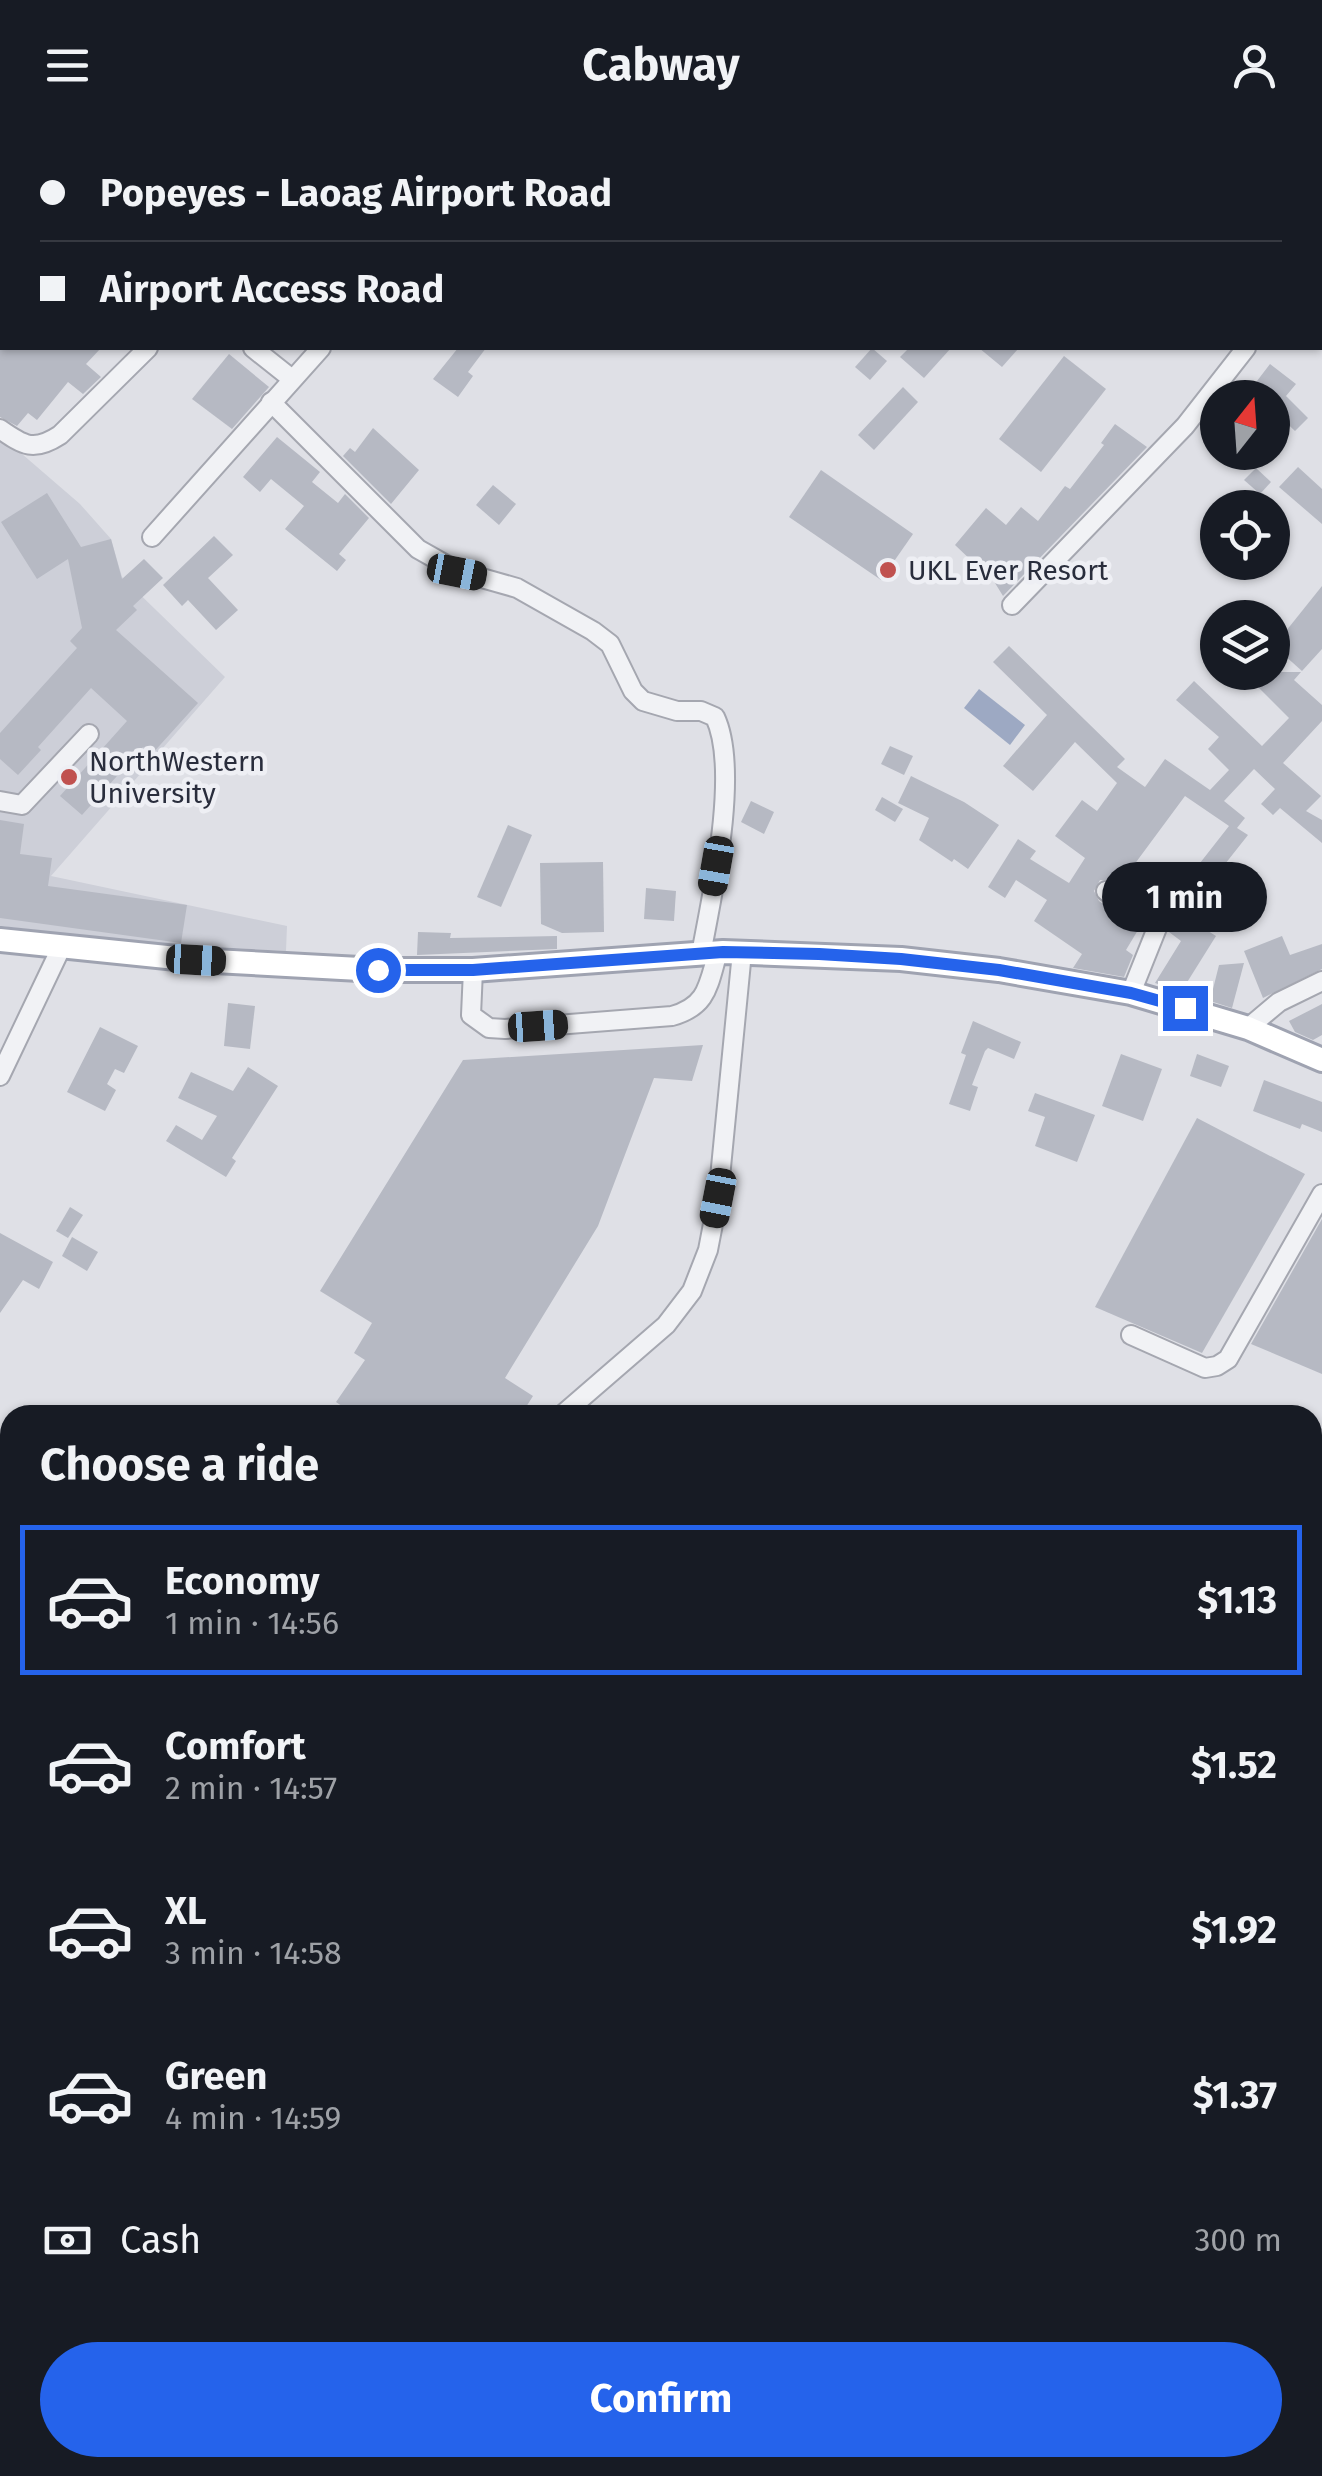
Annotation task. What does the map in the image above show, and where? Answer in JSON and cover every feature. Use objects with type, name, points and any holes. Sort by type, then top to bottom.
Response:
[{"type":"main road","points":[[0,940],[61,948],[378,970],[473,970],[720,953],[901,959],[999,970],[1131,993],[1248,1028],[1322,1060]]},
{"type":"street","points":[[0,429],[19,443],[44,446],[60,436],[146,350]]},
{"type":"street","points":[[256,350],[292,380]]},
{"type":"street","points":[[152,536],[319,350]]},
{"type":"street","points":[[1012,605],[1186,426],[1244,350]]},
{"type":"street","points":[[271,402],[418,549],[457,572],[518,588],[592,631],[610,644],[633,691],[643,701],[714,717],[724,768],[716,866],[720,953],[718,1198],[708,1250],[692,1292],[666,1325],[574,1405]]},
{"type":"street","points":[[0,801],[22,805],[89,734]]},
{"type":"street","points":[[1106,891],[1157,928],[1131,993]]},
{"type":"street","points":[[0,1074],[61,948]]},
{"type":"street","points":[[473,970],[470,1005],[477,1022],[489,1028],[524,1028],[672,1016],[690,1011],[702,1000],[720,953]]},
{"type":"street","points":[[1248,1028],[1279,1002],[1322,981]]},
{"type":"street","points":[[1131,1335],[1205,1368],[1228,1359],[1322,1194]]},
{"type":"shaded area","name":"NorthWestern University","points":[[0,435],[80,504],[111,539],[122,577],[225,677],[51,876],[287,926],[286,951],[148,943],[0,926]]},
{"type":"water","points":[[979,689],[1025,725],[1010,745],[964,708]]},
{"type":"building","points":[[0,350],[99,350],[86,364],[101,377],[83,394],[68,382],[37,420],[28,413],[17,426],[0,417]]},
{"type":"building","points":[[456,350],[484,350],[468,372],[473,376],[458,397],[433,379]]},
{"type":"building","points":[[870,350],[887,361],[870,380],[855,367]]},
{"type":"building","points":[[907,350],[949,350],[924,378],[900,357]]},
{"type":"building","points":[[981,350],[1017,350],[1002,367]]},
{"type":"building","points":[[229,354],[269,387],[232,429],[192,399]]},
{"type":"building","points":[[1064,356],[1106,389],[1041,472],[999,439]]},
{"type":"building","points":[[1270,364],[1296,384],[1290,391],[1290,380],[1258,380]]},
{"type":"building","points":[[903,387],[918,402],[874,450],[858,435]]},
{"type":"building","points":[[1290,400],[1308,418],[1295,431],[1290,426]]},
{"type":"building","points":[[1115,424],[1147,447],[1003,596],[995,583],[955,545],[986,508],[1006,525],[1021,507],[1038,521],[1065,486],[1070,489]]},
{"type":"building","points":[[373,428],[419,470],[391,504],[343,456],[350,448],[355,452]]},
{"type":"building","points":[[277,437],[320,472],[312,482],[338,503],[345,494],[369,518],[339,554],[346,560],[337,571],[285,529],[304,506],[271,479],[260,492],[243,477]]},
{"type":"building","points":[[1298,467],[1322,489],[1322,524],[1290,496],[1290,490],[1279,487]]},
{"type":"building","points":[[821,470],[913,534],[881,580],[789,517]]},
{"type":"building","points":[[1258,470],[1271,482],[1264,490],[1255,490],[1244,480]]},
{"type":"building","points":[[493,485],[516,504],[499,525],[476,505]]},
{"type":"building","points":[[47,493],[81,547],[111,539],[122,579],[144,559],[163,578],[133,606],[137,610],[116,630],[198,703],[151,755],[143,747],[82,815],[60,796],[127,721],[91,688],[18,775],[0,759],[0,733],[77,648],[70,641],[82,628],[68,559],[37,579],[1,522]]},
{"type":"building","points":[[214,536],[233,555],[208,578],[238,610],[216,630],[188,600],[182,606],[163,585]]},
{"type":"building","points":[[1322,586],[1322,649],[1302,671],[1290,660],[1290,626]]},
{"type":"building","points":[[1009,646],[1125,759],[1117,767],[1145,787],[1165,759],[1210,790],[1229,770],[1208,749],[1219,737],[1176,700],[1194,681],[1262,746],[1289,718],[1261,690],[1290,690],[1290,672],[1301,672],[1294,680],[1322,705],[1322,721],[1283,763],[1321,796],[1306,811],[1322,820],[1322,843],[1280,808],[1273,815],[1261,804],[1275,789],[1254,769],[1224,801],[1245,818],[1237,828],[1248,835],[1184,916],[1216,936],[1181,992],[1155,983],[1181,941],[1169,932],[1164,918],[1113,881],[1100,880],[1094,891],[1099,901],[1138,930],[1126,950],[1133,955],[1124,977],[1073,968],[1082,954],[1034,921],[1047,900],[1016,880],[1005,898],[988,887],[1018,839],[1036,851],[1030,859],[1069,883],[1085,858],[1055,836],[1082,800],[1097,811],[1117,783],[1075,742],[1033,791],[1003,766],[1047,715],[993,662]],"holes":[[[1185,796],[1229,826],[1171,900],[1131,869]]]},
{"type":"building","points":[[890,746],[913,756],[904,775],[881,764]]},
{"type":"building","points":[[911,776],[964,802],[999,825],[968,869],[919,840],[929,818],[898,803]]},
{"type":"building","points":[[882,797],[903,809],[895,822],[875,810]]},
{"type":"building","points":[[751,801],[774,812],[764,834],[741,822]]},
{"type":"building","points":[[0,820],[24,824],[20,854],[52,858],[48,886],[187,905],[181,943],[0,918]]},
{"type":"building","points":[[508,825],[532,835],[501,907],[477,897]]},
{"type":"building","points":[[603,862],[604,932],[562,933],[541,924],[540,863]]},
{"type":"building","points":[[646,888],[676,891],[674,921],[644,919]]},
{"type":"building","points":[[418,932],[451,933],[450,938],[557,936],[557,949],[417,955]]},
{"type":"building","points":[[1282,936],[1290,955],[1322,944],[1322,969],[1263,998],[1244,951]]},
{"type":"building","points":[[1244,963],[1232,1008],[1210,1001],[1219,965]]},
{"type":"building","points":[[228,1003],[255,1006],[250,1049],[224,1046]]},
{"type":"building","points":[[1322,1004],[1322,1035],[1313,1040],[1295,1032],[1289,1021]]},
{"type":"building","points":[[973,1021],[1021,1042],[1014,1059],[988,1048],[985,1051],[972,1085],[978,1087],[970,1111],[949,1104]]},
{"type":"building","points":[[100,1027],[138,1046],[124,1073],[115,1069],[107,1084],[116,1090],[105,1111],[67,1092]]},
{"type":"building","points":[[703,1045],[692,1081],[654,1078],[598,1226],[505,1378],[533,1396],[527,1405],[340,1405],[336,1402],[365,1360],[354,1353],[372,1323],[320,1291],[463,1060]]},
{"type":"building","points":[[1121,1054],[1162,1069],[1143,1121],[1102,1106]]},
{"type":"building","points":[[1197,1054],[1229,1066],[1221,1087],[1190,1076]]},
{"type":"building","points":[[248,1067],[278,1086],[232,1158],[236,1161],[226,1177],[166,1141],[176,1125],[202,1140],[217,1116],[178,1098],[191,1072],[233,1091]]},
{"type":"building","points":[[1264,1080],[1322,1102],[1322,1132],[1302,1124],[1300,1129],[1253,1111]]},
{"type":"building","points":[[1035,1093],[1095,1115],[1077,1162],[1035,1146],[1045,1117],[1028,1111]]},
{"type":"building","points":[[1197,1118],[1305,1174],[1202,1353],[1095,1307]]},
{"type":"building","points":[[70,1207],[83,1215],[68,1238],[56,1231]]},
{"type":"building","points":[[1322,1219],[1322,1374],[1251,1344]]},
{"type":"building","points":[[0,1233],[53,1262],[39,1289],[23,1280],[0,1313]]},
{"type":"building","points":[[72,1237],[98,1252],[87,1271],[62,1256]]},
{"type":"place","name":"UKL Ever Resort","points":[[888,570]]},
{"type":"place","name":"NorthWestern University","points":[[69,777]]},
{"type":"route","points":[[378,970],[516,968],[723,952],[819,954],[999,970],[1131,993],[1185,1008]]}]
